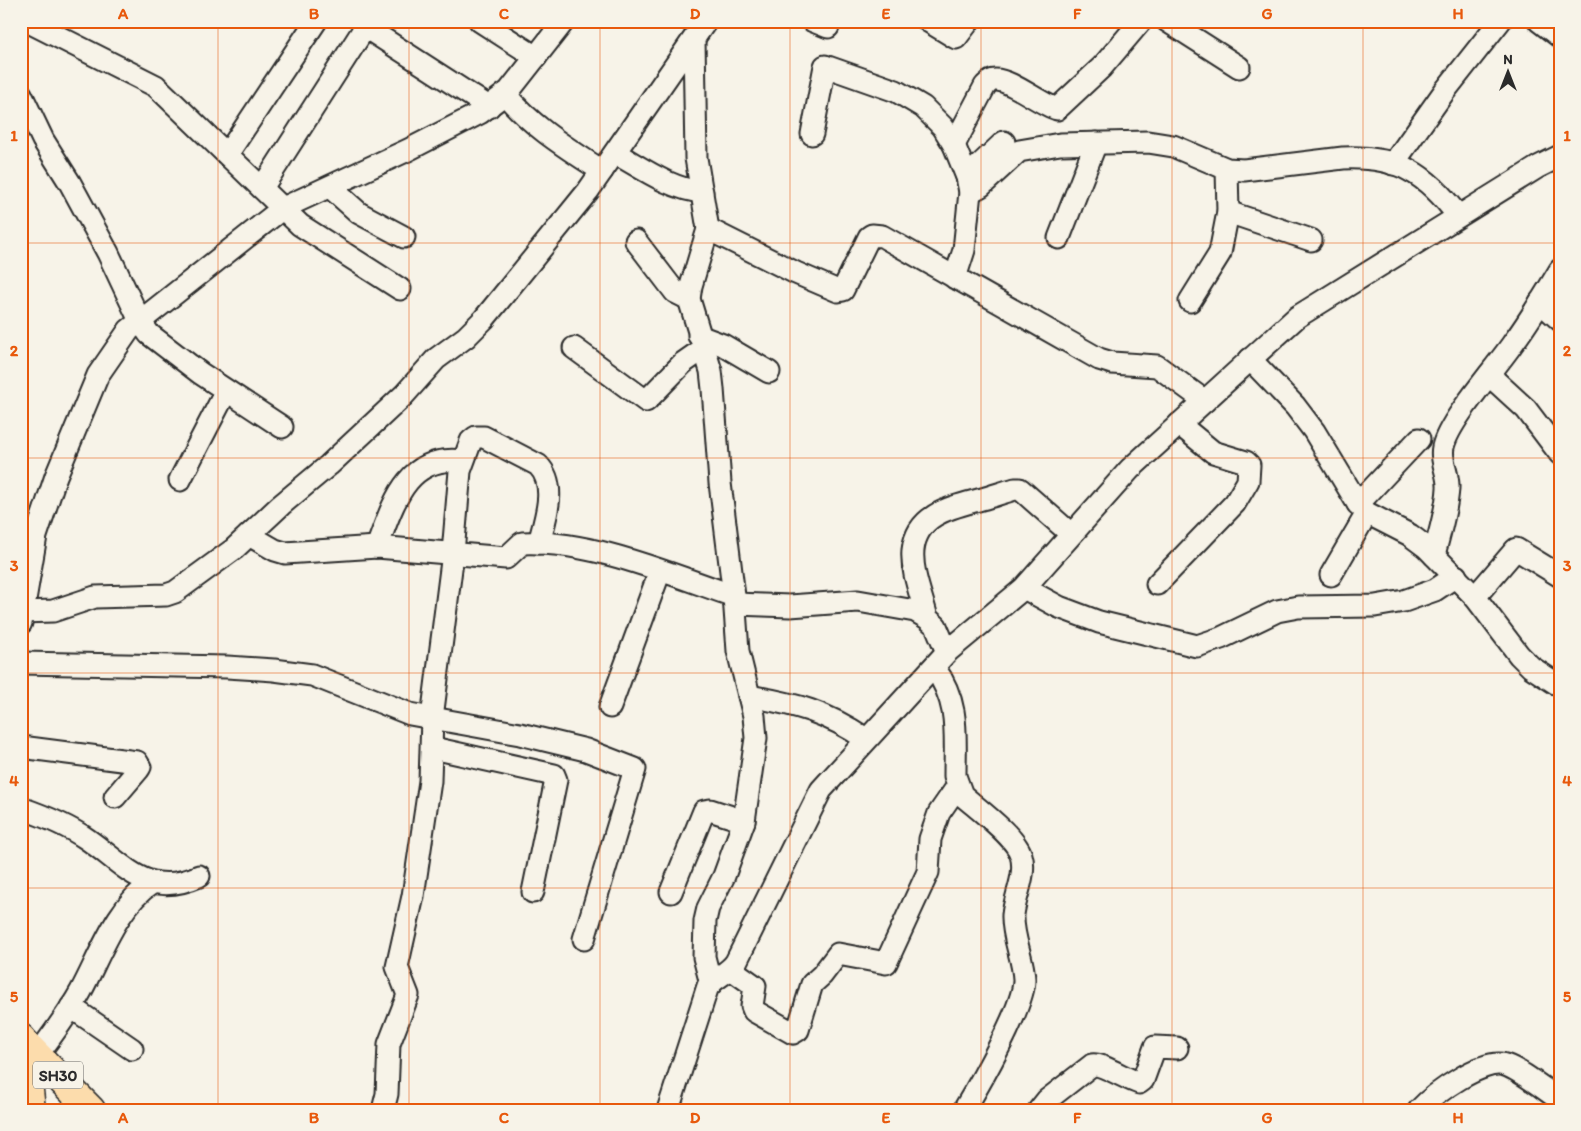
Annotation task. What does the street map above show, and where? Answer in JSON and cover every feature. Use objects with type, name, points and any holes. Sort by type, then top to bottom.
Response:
[{"type":"main road","points":[[28,1045],[31,1110]]},
{"type":"main road","name":"SH30","points":[[28,1045],[91,1110]]},
{"type":"street","points":[[27,21],[156,86],[310,232],[400,289]]},
{"type":"street","points":[[228,153],[316,21]]},
{"type":"street","points":[[480,21],[536,57]]},
{"type":"street","points":[[564,21],[536,57],[497,100],[480,113],[408,150],[283,208],[129,330],[98,374],[56,476],[36,536],[22,616],[53,611],[95,597],[166,595],[175,592],[234,550],[404,395],[436,358],[466,337],[484,319],[602,171],[706,21]]},
{"type":"street","points":[[928,21],[956,38],[969,21]]},
{"type":"street","points":[[954,145],[985,86],[990,81],[998,80],[1008,83],[1057,109],[1102,67],[1140,21]]},
{"type":"street","points":[[1168,21],[1239,67]]},
{"type":"street","points":[[1393,164],[1444,92],[1500,21]]},
{"type":"street","points":[[1539,21],[1560,37]]},
{"type":"street","points":[[262,188],[367,24],[526,117],[549,136],[602,171]]},
{"type":"street","points":[[668,1110],[711,984],[704,956],[705,921],[708,908],[724,876],[744,821],[756,738],[754,716],[738,651],[735,600],[720,483],[714,389],[689,299],[708,229],[696,158],[694,39]]},
{"type":"street","points":[[812,134],[822,69],[825,66],[830,66],[896,91],[923,107],[943,127],[954,145],[969,185],[964,250],[954,278]]},
{"type":"street","points":[[21,94],[43,140],[108,253],[140,321],[149,334],[226,390],[282,426]]},
{"type":"street","points":[[969,185],[1004,142]]},
{"type":"street","points":[[969,185],[980,186],[1012,156],[1027,148],[1096,143],[1148,142],[1173,146],[1227,170],[1244,170],[1343,158],[1360,158],[1393,164],[1412,171],[1428,180],[1441,193],[1458,216]]},
{"type":"street","points":[[1059,238],[1096,143]]},
{"type":"street","points":[[615,153],[673,185],[689,191],[702,192]]},
{"type":"street","points":[[711,984],[731,969],[821,790],[940,660],[1024,588],[1130,469],[1297,317],[1538,167],[1560,156]]},
{"type":"street","points":[[1190,301],[1220,253],[1228,212],[1227,170]]},
{"type":"street","points":[[330,187],[359,213],[404,237]]},
{"type":"street","points":[[1228,212],[1310,240]]},
{"type":"street","points":[[708,229],[796,273],[838,291],[843,290],[872,235],[882,236],[1099,360],[1162,368],[1205,401]]},
{"type":"street","points":[[636,242],[675,292],[689,299]]},
{"type":"street","points":[[1434,555],[1448,486],[1443,448],[1461,414],[1540,302],[1560,270]]},
{"type":"street","points":[[1540,302],[1560,320]]},
{"type":"street","points":[[574,348],[646,401],[701,342]]},
{"type":"street","points":[[701,342],[722,345],[769,372]]},
{"type":"street","points":[[1250,360],[1295,406],[1314,431],[1362,508],[1410,535],[1434,555],[1475,597],[1519,655],[1531,667],[1560,686]]},
{"type":"street","points":[[1490,374],[1526,409],[1558,449]]},
{"type":"street","points":[[180,480],[226,390]]},
{"type":"street","points":[[1157,584],[1235,503],[1248,481],[1249,465],[1246,462],[1212,452],[1179,424]]},
{"type":"street","points":[[383,1110],[388,1094],[389,1044],[408,995],[397,967],[413,896],[430,781],[433,748],[432,718],[462,461],[471,441],[478,436],[538,465],[544,471],[548,490],[547,509],[539,543]]},
{"type":"street","points":[[1331,575],[1362,508],[1419,438]]},
{"type":"street","points":[[377,547],[397,496],[407,480],[434,463],[448,459],[462,461]]},
{"type":"street","points":[[928,618],[914,565],[913,551],[916,538],[928,520],[962,504],[1020,489],[1071,534]]},
{"type":"street","points":[[249,535],[275,550],[285,553],[377,547],[506,558],[519,544],[560,543],[580,547],[660,571],[735,600],[790,606],[858,601],[915,611],[928,618],[936,626],[945,683],[953,704],[957,787],[1014,843],[1021,854],[1022,870],[1013,916],[1014,934],[1024,979],[1022,995],[1014,1017],[964,1110]]},
{"type":"street","points":[[1475,597],[1516,549],[1560,576]]},
{"type":"street","points":[[610,707],[660,571]]},
{"type":"street","points":[[1024,588],[1059,607],[1099,622],[1197,646],[1221,638],[1277,611],[1298,607],[1375,606],[1404,601],[1435,590],[1456,576]]},
{"type":"street","points":[[21,663],[274,670],[312,675],[410,714],[520,734],[586,750],[635,769],[584,939]]},
{"type":"street","points":[[749,696],[814,711],[839,721],[866,740]]},
{"type":"street","points":[[21,747],[137,762],[140,764],[138,770],[115,797]]},
{"type":"street","points":[[433,748],[554,776],[556,780],[533,892]]},
{"type":"street","points":[[731,969],[755,986],[752,1006],[754,1011],[793,1033],[798,1030],[812,984],[822,975],[838,954],[886,963],[928,872],[930,839],[939,813],[957,787]]},
{"type":"street","points":[[21,808],[70,828],[112,858],[152,883],[167,885],[199,876]]},
{"type":"street","points":[[671,892],[704,812],[710,810],[744,821]]},
{"type":"street","points":[[28,1045],[71,1007],[104,942],[142,889],[152,883]]},
{"type":"street","points":[[71,1007],[132,1049]]},
{"type":"street","points":[[1039,1110],[1048,1100],[1092,1065],[1100,1065],[1126,1080],[1141,1083],[1155,1047],[1177,1048]]},
{"type":"street","points":[[1419,1110],[1447,1087],[1491,1064],[1507,1066],[1560,1100]]}]
